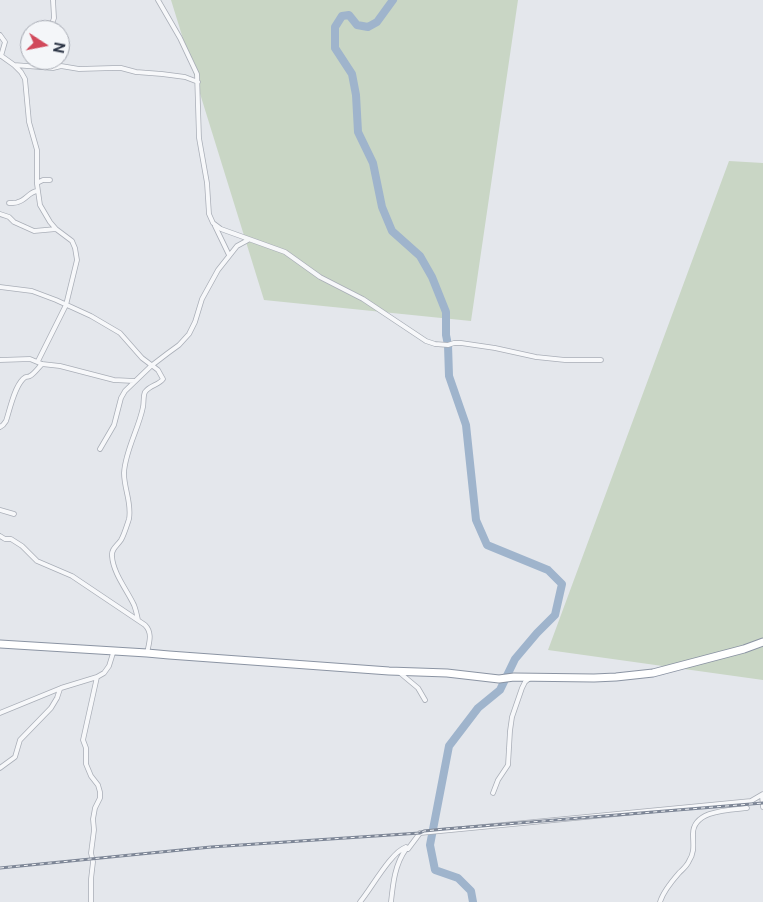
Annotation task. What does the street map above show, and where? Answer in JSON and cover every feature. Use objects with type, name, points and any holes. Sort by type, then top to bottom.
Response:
[{"type":"highway","points":[[0,644],[114,650],[393,671],[447,673],[500,679],[514,677],[594,678],[653,673],[744,649],[763,642]]},
{"type":"street","points":[[53,0],[53,20]]},
{"type":"street","points":[[158,0],[180,38],[197,74],[199,138],[207,183],[209,214],[229,255]]},
{"type":"street","points":[[0,35],[6,42],[1,55],[14,65],[26,81],[29,122],[37,150],[37,191],[40,205],[56,229],[72,241],[77,260],[66,305],[57,321],[40,362],[35,372],[24,378],[16,390],[6,421],[0,427]]},
{"type":"street","points":[[14,65],[42,65],[53,68],[61,66],[79,69],[121,68],[136,72],[185,77],[198,82]]},
{"type":"street","points":[[37,183],[43,180],[50,180]]},
{"type":"street","points":[[9,203],[22,201],[30,193],[37,191]]},
{"type":"street","points":[[0,214],[34,231],[56,229]]},
{"type":"street","points":[[213,223],[221,229],[273,246],[285,252],[320,278],[363,299],[426,342],[448,345],[461,343],[536,357],[565,360],[601,360]]},
{"type":"street","points":[[100,449],[114,425],[121,398],[125,391],[151,366],[179,345],[189,334],[202,299],[218,270],[237,246],[248,239]]},
{"type":"street","points":[[0,287],[32,291],[92,316],[116,330],[142,358],[158,370],[163,379],[144,394],[144,405],[139,424],[125,466],[125,481],[130,505],[128,522],[122,539],[112,554],[114,566],[135,607],[138,620]]},
{"type":"street","points":[[0,360],[30,359],[114,380],[135,382]]},
{"type":"street","points":[[0,510],[14,514]]},
{"type":"street","points":[[0,535],[22,546],[37,561],[72,576],[148,628],[150,638],[147,653]]},
{"type":"street","points":[[0,713],[60,689],[97,677],[109,666],[114,650]]},
{"type":"street","points":[[393,671],[408,679],[418,688],[426,700]]},
{"type":"street","points":[[91,902],[93,819],[95,808],[100,798],[100,792],[86,764],[86,748],[83,740],[97,677]]},
{"type":"street","points":[[494,793],[498,780],[508,765],[512,717],[522,688],[530,678]]},
{"type":"street","points":[[0,768],[15,756],[20,740],[51,708],[60,689]]},
{"type":"street","points":[[763,794],[763,807]]},
{"type":"street","points":[[392,902],[393,878],[406,849],[408,849],[420,833],[751,801],[763,794]]},
{"type":"street","points":[[660,902],[674,879],[691,859],[694,848],[693,829],[696,823],[704,816],[713,812],[746,808]]},
{"type":"street","points":[[360,902],[395,855],[402,848],[406,847],[408,849]]},
{"type":"green space","points":[[171,0],[518,0],[471,321],[264,300]]},
{"type":"green space","points":[[729,161],[763,163],[763,680],[548,650]]},
{"type":"waterway","points":[[393,0],[377,22],[368,27],[357,25],[349,15],[342,16],[335,27],[335,48],[352,74],[356,95],[358,132],[373,163],[382,207],[392,231],[420,256],[432,277],[446,312],[449,376],[466,425],[476,520],[487,545],[548,570],[562,584],[555,615],[515,659],[500,690],[478,708],[449,746],[430,845],[435,870],[458,878],[471,891],[473,902]]},
{"type":"railway","points":[[0,868],[211,847],[420,833],[445,829],[763,803]]}]
